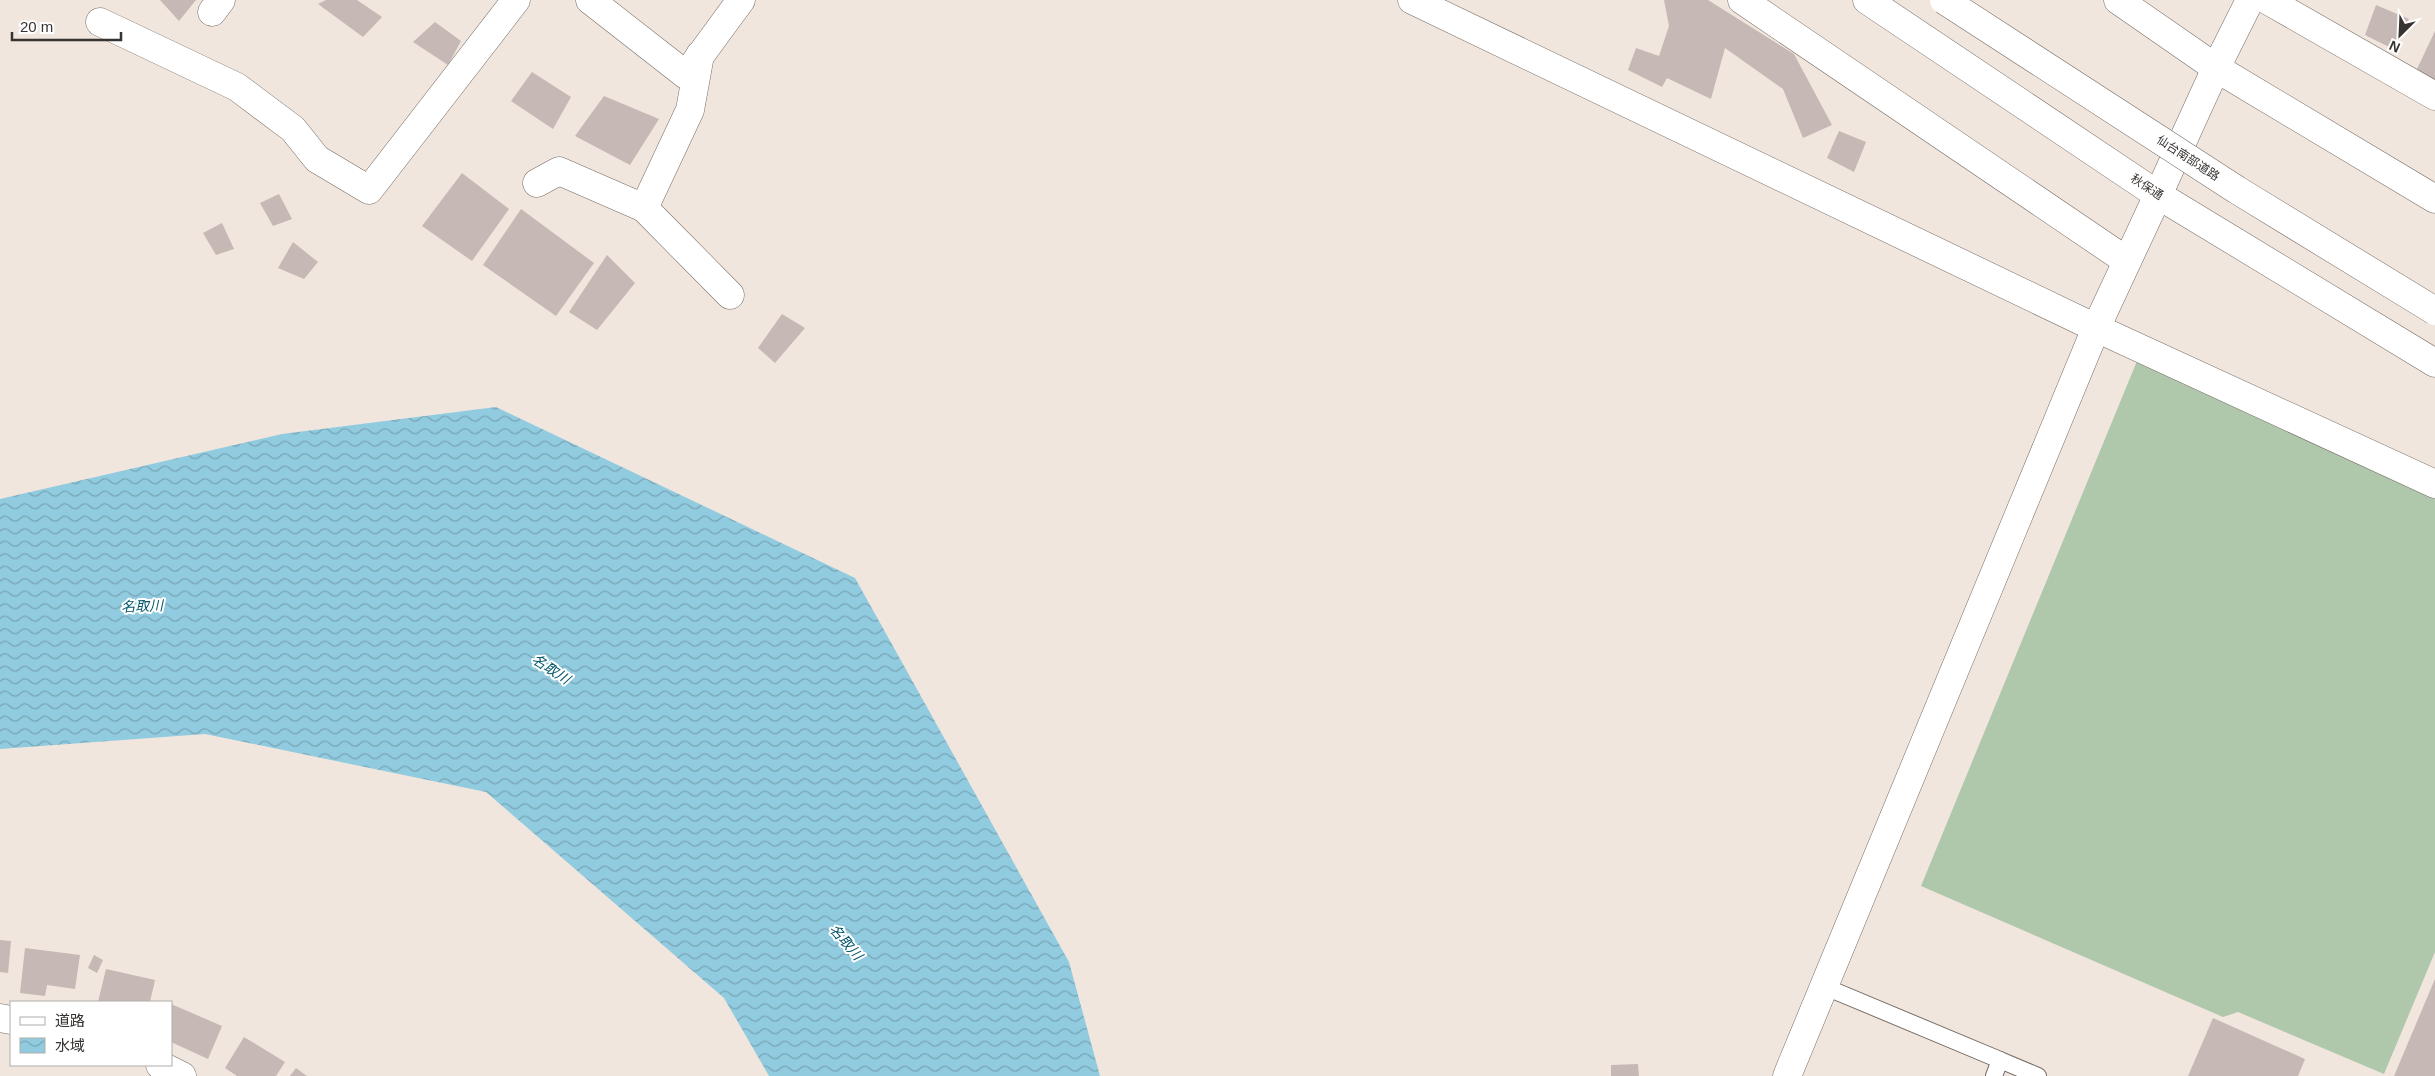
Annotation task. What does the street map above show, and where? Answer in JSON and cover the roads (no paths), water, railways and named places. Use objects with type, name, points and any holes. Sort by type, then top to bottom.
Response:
[{"type":"main road","points":[[100,22],[237,87],[292,129],[317,160],[369,190],[516,0]]},
{"type":"main road","points":[[590,0],[686,75],[741,0]]},
{"type":"main road","points":[[1412,0],[2096,328],[2435,484]]},
{"type":"main road","points":[[1742,0],[2127,262]]},
{"type":"main road","name":"秋保通","points":[[1868,0],[2158,195],[2435,363]]},
{"type":"main road","name":"仙台南部道路","points":[[1944,0],[2237,190],[2435,311]]},
{"type":"main road","points":[[2118,0],[2216,68],[2435,199]]},
{"type":"main road","points":[[1787,1076],[2096,328],[2216,68],[2250,0]]},
{"type":"main road","points":[[2267,0],[2435,96]]},
{"type":"main road","points":[[644,208],[690,110],[700,56]]},
{"type":"main road","points":[[537,183],[559,171],[644,208],[730,295]]},
{"type":"main road","points":[[162,1066],[182,1076]]},
{"type":"lane","points":[[1823,986],[2038,1076]]},
{"type":"lane","points":[[1994,1076],[2000,1060]]},
{"type":"water","name":"名取川","points":[[496,407],[855,578],[1069,962],[1100,1076],[769,1076],[724,998],[486,792],[205,734],[0,749],[0,499],[282,434]]}]
